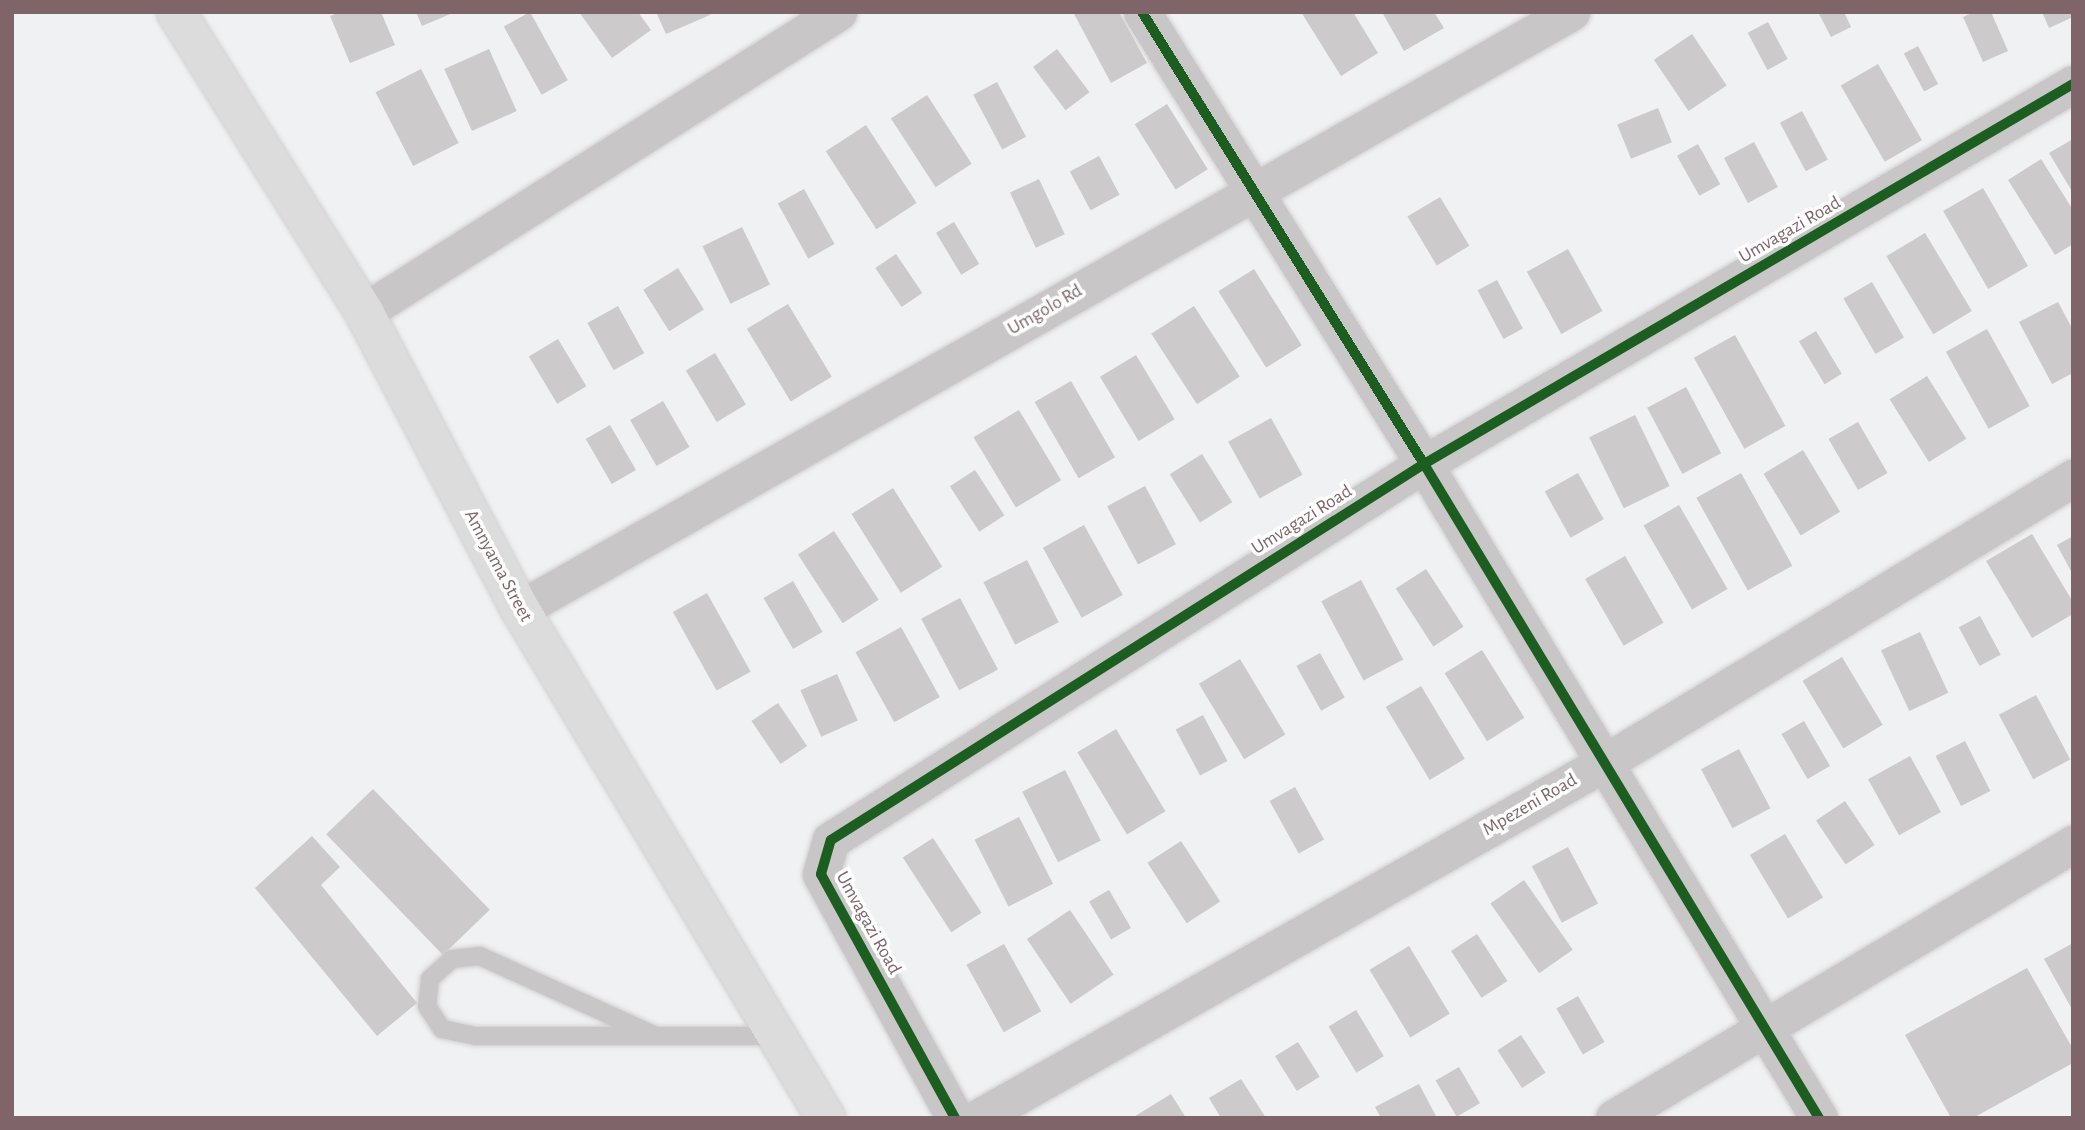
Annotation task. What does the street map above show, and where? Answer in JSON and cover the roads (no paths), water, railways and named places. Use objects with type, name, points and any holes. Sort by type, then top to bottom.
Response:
[{"type":"street","name":"Amnyama Street","points":[[176,12],[364,312],[520,610],[826,1118]]},
{"type":"street","points":[[364,312],[838,12]]},
{"type":"street","points":[[1142,12],[1424,464],[1819,1118]]},
{"type":"street","name":"Umgolo Rd","points":[[520,610],[1571,12]]},
{"type":"street","name":"Umvagazi Road","points":[[955,1118],[821,874],[831,840],[1424,464],[2073,84]]},
{"type":"street","name":"Mpezeni Road","points":[[978,1118],[1606,762],[2073,478]]},
{"type":"street","points":[[1614,1118],[2073,844]]},
{"type":"lane","points":[[656,1036],[480,956],[452,959],[430,979],[427,1006],[442,1029],[475,1036],[656,1036],[777,1036]]}]
